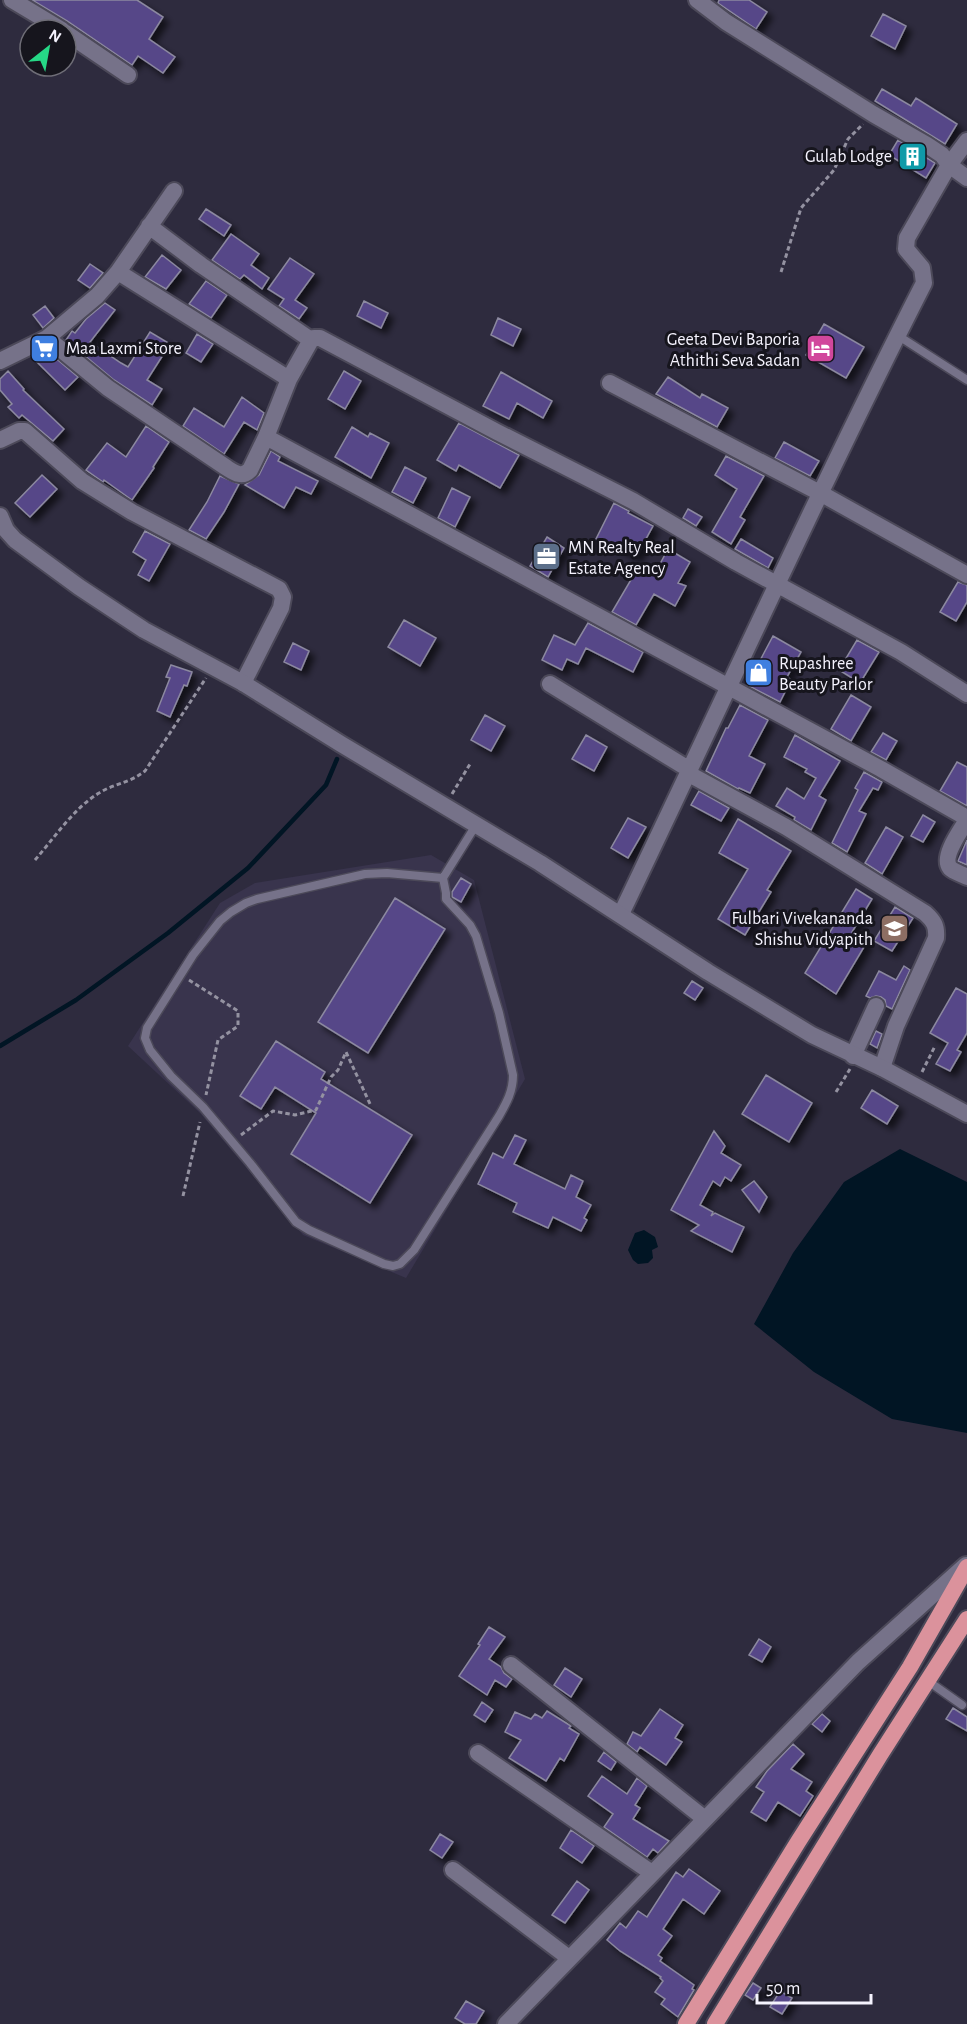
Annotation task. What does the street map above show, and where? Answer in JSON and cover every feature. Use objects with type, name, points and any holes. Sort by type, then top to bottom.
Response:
[{"type":"highway","points":[[686,2024],[798,1842],[910,1667],[967,1566]]},
{"type":"highway","points":[[715,2024],[880,1755],[967,1619]]},
{"type":"street","points":[[12,0],[42,18]]},
{"type":"street","points":[[697,0],[726,22],[942,155],[949,165],[967,178]]},
{"type":"street","points":[[78,41],[128,75]]},
{"type":"street","points":[[621,914],[820,493],[924,283],[922,268],[906,249],[907,238],[949,165],[967,141]]},
{"type":"street","points":[[0,361],[47,338],[97,296],[118,272],[174,191]]},
{"type":"street","points":[[149,226],[201,265],[311,340]]},
{"type":"street","points":[[118,272],[289,379]]},
{"type":"street","points":[[47,338],[108,387],[236,474],[246,474],[250,470],[289,379],[311,340],[321,338],[606,487],[901,652],[967,694]]},
{"type":"street","points":[[609,383],[820,493],[967,575]]},
{"type":"street","points":[[0,440],[19,430],[25,431],[82,481],[132,512],[279,589],[283,597],[281,608],[243,683]]},
{"type":"street","points":[[266,437],[881,769],[967,819],[947,858],[948,866],[952,870],[967,877]]},
{"type":"street","points":[[2,528],[88,594],[144,630],[243,683],[621,914],[708,972],[812,1035],[882,1068],[967,1114]]},
{"type":"street","points":[[550,684],[689,772],[925,913],[934,922],[937,930],[936,938],[896,1026],[882,1068]]},
{"type":"street","points":[[855,1057],[876,1006]]},
{"type":"street","points":[[506,2024],[858,1662],[967,1566]]},
{"type":"street","points":[[510,1665],[705,1819]]},
{"type":"street","points":[[478,1753],[652,1873]]},
{"type":"street","points":[[453,1870],[569,1958]]},
{"type":"lane","points":[[897,335],[967,380]]},
{"type":"lane","points":[[443,878],[387,873],[365,874],[257,899],[238,907],[220,921],[180,975],[147,1028],[145,1038],[171,1076],[203,1107],[291,1217],[301,1226],[393,1266],[407,1259],[499,1116],[508,1100],[513,1084],[499,1013],[476,936],[470,925],[446,899],[443,878],[476,825]]},
{"type":"lane","points":[[928,1681],[962,1705]]},
{"type":"path","points":[[782,272],[801,208],[834,170],[848,139],[873,114]]},
{"type":"path","points":[[35,860],[85,802],[101,791],[133,780],[145,771],[213,667]]},
{"type":"path","points":[[445,806],[470,764]]},
{"type":"path","points":[[180,975],[238,1011]]},
{"type":"path","points":[[915,1087],[935,1046]]},
{"type":"path","points":[[232,1142],[273,1111],[295,1116],[316,1110],[330,1077],[338,1070],[346,1052],[371,1106]]},
{"type":"path","points":[[836,1092],[855,1057]]},
{"type":"shaded area","points":[[431,855],[474,880],[525,1079],[406,1278],[303,1235],[200,1113],[128,1046],[220,903],[255,883]]},
{"type":"water","points":[[900,1149],[967,1182],[967,1433],[892,1419],[814,1372],[754,1324],[793,1253],[844,1182]]},
{"type":"water","points":[[644,1230],[655,1237],[658,1247],[652,1250],[653,1258],[648,1263],[638,1264],[628,1250],[635,1233]]},
{"type":"building","points":[[32,0],[137,0],[163,17],[149,39],[175,57],[163,73],[138,56],[132,65],[78,28],[78,18],[62,18]]},
{"type":"building","points":[[719,0],[749,0],[767,12],[756,29],[718,3]]},
{"type":"building","points":[[883,14],[906,26],[895,49],[871,36]]},
{"type":"building","points":[[882,89],[911,106],[916,98],[957,124],[945,144],[875,101]]},
{"type":"building","name":"Gulab Lodge","points":[[898,140],[935,163],[926,178],[889,155]]},
{"type":"building","points":[[206,209],[231,225],[224,236],[199,219]]},
{"type":"building","points":[[231,234],[259,254],[251,265],[269,278],[262,289],[244,275],[240,279],[212,260]]},
{"type":"building","points":[[162,255],[181,270],[166,289],[145,277]]},
{"type":"building","points":[[290,258],[314,274],[295,300],[307,308],[299,319],[279,306],[284,299],[268,289]]},
{"type":"building","points":[[90,264],[103,273],[90,288],[78,280]]},
{"type":"building","points":[[206,281],[227,295],[211,318],[189,304]]},
{"type":"building","points":[[364,301],[388,313],[381,328],[357,316]]},
{"type":"building","points":[[105,303],[115,310],[90,342],[121,363],[128,367],[150,332],[170,344],[147,380],[162,389],[152,405],[114,380],[66,340],[72,331],[75,333],[86,319]]},
{"type":"building","points":[[45,306],[54,318],[43,328],[33,315]]},
{"type":"building","points":[[498,318],[521,329],[513,346],[491,335]]},
{"type":"building","points":[[824,324],[864,347],[846,378],[806,355]]},
{"type":"building","points":[[197,334],[213,344],[201,362],[186,353]]},
{"type":"building","points":[[46,350],[78,377],[65,390],[34,359]]},
{"type":"building","points":[[8,371],[23,390],[64,429],[53,441],[22,415],[19,418],[8,407],[12,404],[0,390],[0,379]]},
{"type":"building","points":[[344,371],[361,381],[345,409],[328,399]]},
{"type":"building","points":[[501,372],[552,401],[543,418],[517,403],[509,419],[483,406]]},
{"type":"building","points":[[668,377],[700,398],[702,394],[728,408],[717,427],[656,394]]},
{"type":"building","points":[[242,397],[264,413],[257,430],[244,422],[224,454],[183,426],[194,408],[224,427]]},
{"type":"building","points":[[459,423],[519,455],[500,488],[459,465],[456,471],[437,460]]},
{"type":"building","points":[[146,426],[169,442],[132,500],[86,470],[107,443],[126,457]]},
{"type":"building","points":[[352,427],[368,437],[370,433],[389,443],[371,478],[335,457]]},
{"type":"building","points":[[784,442],[819,461],[810,476],[775,458]]},
{"type":"building","points":[[271,451],[280,457],[278,461],[318,481],[311,494],[296,487],[284,508],[245,485],[259,475]]},
{"type":"building","points":[[726,456],[764,476],[740,517],[745,520],[731,544],[712,532],[737,489],[715,475]]},
{"type":"building","points":[[405,467],[426,478],[413,503],[392,492]]},
{"type":"building","points":[[42,475],[57,489],[30,517],[15,503]]},
{"type":"building","points":[[220,476],[239,484],[206,539],[189,530]]},
{"type":"building","points":[[452,488],[470,497],[455,527],[438,518]]},
{"type":"building","points":[[614,503],[653,526],[636,557],[612,544],[611,546],[596,539]]},
{"type":"building","points":[[688,509],[702,517],[696,526],[683,518]]},
{"type":"building","points":[[145,531],[170,544],[149,581],[138,575],[146,560],[133,552]]},
{"type":"building","name":"MN Realty Real Estate Agency","points":[[547,537],[564,548],[548,577],[530,566]]},
{"type":"building","points":[[741,539],[773,558],[768,568],[735,549]]},
{"type":"building","points":[[668,549],[690,562],[678,583],[686,586],[675,606],[654,594],[636,625],[612,612],[639,566],[654,575]]},
{"type":"building","points":[[958,582],[967,585],[967,602],[956,621],[940,612]]},
{"type":"building","points":[[404,620],[436,638],[420,666],[388,647]]},
{"type":"building","points":[[588,623],[643,652],[633,672],[586,648],[578,664],[567,659],[562,670],[542,660],[554,635],[575,645]]},
{"type":"building","points":[[773,636],[801,652],[787,677],[791,680],[780,702],[747,685]]},
{"type":"building","points":[[857,640],[879,652],[860,683],[839,670]]},
{"type":"building","points":[[293,643],[309,651],[301,670],[284,662]]},
{"type":"building","points":[[171,665],[192,672],[170,717],[157,711],[170,678],[166,677]]},
{"type":"building","points":[[851,695],[871,707],[851,741],[831,729]]},
{"type":"building","points":[[740,705],[768,720],[749,756],[765,764],[750,793],[706,771],[726,728]]},
{"type":"building","points":[[485,715],[505,726],[491,751],[471,740]]},
{"type":"building","points":[[883,733],[897,741],[886,760],[871,752]]},
{"type":"building","points":[[586,735],[607,747],[594,771],[572,759]]},
{"type":"building","points":[[795,735],[840,761],[819,796],[826,800],[811,830],[776,806],[787,788],[804,799],[816,778],[805,772],[807,769],[784,757]]},
{"type":"building","points":[[957,762],[967,767],[967,806],[940,791]]},
{"type":"building","points":[[864,772],[882,782],[878,790],[873,788],[859,811],[866,814],[847,852],[832,843],[858,790],[855,788]]},
{"type":"building","points":[[699,791],[729,808],[721,821],[691,805]]},
{"type":"building","points":[[923,815],[935,822],[923,842],[911,836]]},
{"type":"building","points":[[628,818],[646,827],[628,858],[611,848]]},
{"type":"building","points":[[738,819],[791,851],[767,890],[771,892],[745,935],[718,919],[748,869],[719,853]]},
{"type":"building","points":[[886,827],[903,837],[882,874],[865,863]]},
{"type":"building","points":[[967,840],[967,865],[958,861]]},
{"type":"building","points":[[461,878],[471,884],[461,902],[452,897],[452,892]]},
{"type":"building","points":[[856,889],[872,899],[852,932],[867,942],[836,994],[805,973]]},
{"type":"building","points":[[395,898],[445,929],[368,1053],[318,1022]]},
{"type":"building","name":"Fulbari Vivekananda Shishu Vidyapith","points":[[895,907],[913,918],[892,951],[874,941]]},
{"type":"building","points":[[904,966],[910,970],[892,1009],[886,1006],[885,1000],[881,997],[866,996],[879,971],[896,980]]},
{"type":"building","points":[[692,981],[703,988],[695,1000],[684,993]]},
{"type":"building","points":[[956,988],[967,994],[967,1033],[957,1050],[961,1052],[950,1071],[936,1064],[948,1043],[930,1033]]},
{"type":"building","points":[[876,1031],[882,1034],[877,1048],[870,1044]]},
{"type":"building","points":[[276,1041],[325,1072],[321,1079],[412,1135],[370,1203],[291,1154],[316,1113],[275,1087],[261,1109],[240,1096]]},
{"type":"building","points":[[766,1075],[812,1103],[789,1142],[742,1114]]},
{"type":"building","points":[[872,1090],[898,1106],[887,1124],[861,1108]]},
{"type":"building","points":[[714,1131],[725,1146],[721,1153],[741,1165],[731,1181],[725,1177],[720,1186],[713,1181],[700,1205],[713,1212],[711,1216],[715,1213],[744,1227],[732,1252],[691,1231],[699,1225],[671,1210]]},
{"type":"building","points":[[515,1135],[526,1140],[514,1164],[565,1189],[571,1175],[583,1181],[576,1197],[591,1205],[584,1218],[587,1220],[581,1231],[553,1217],[548,1228],[513,1212],[517,1203],[478,1184],[493,1153],[503,1158]]},
{"type":"building","points":[[754,1181],[767,1197],[759,1212],[742,1190]]},
{"type":"building","points":[[489,1627],[505,1637],[489,1659],[501,1667],[504,1673],[512,1679],[506,1687],[495,1680],[487,1695],[459,1676]]},
{"type":"building","points":[[759,1639],[771,1647],[762,1662],[749,1655]]},
{"type":"building","points":[[565,1668],[582,1679],[571,1697],[554,1685]]},
{"type":"building","points":[[482,1702],[493,1710],[485,1722],[474,1715]]},
{"type":"building","points":[[953,1708],[967,1717],[967,1731],[946,1719]]},
{"type":"building","points":[[660,1709],[683,1725],[675,1738],[682,1742],[666,1765],[640,1747],[637,1752],[627,1744],[633,1732],[641,1736]]},
{"type":"building","points":[[547,1711],[571,1726],[569,1728],[579,1734],[564,1761],[560,1758],[546,1781],[509,1758],[521,1740],[505,1732],[515,1712],[531,1719],[535,1714],[542,1718]]},
{"type":"building","points":[[822,1714],[830,1721],[822,1732],[812,1724]]},
{"type":"building","points":[[793,1744],[804,1754],[791,1769],[812,1782],[806,1791],[813,1796],[800,1816],[778,1802],[766,1821],[751,1812],[764,1792],[756,1787],[767,1771]]},
{"type":"building","points":[[604,1752],[616,1762],[611,1770],[598,1761]]},
{"type":"building","points":[[602,1776],[627,1794],[637,1778],[647,1786],[635,1805],[640,1808],[633,1819],[669,1841],[658,1853],[653,1849],[647,1857],[604,1827],[613,1814],[588,1796]]},
{"type":"building","points":[[571,1830],[594,1846],[582,1863],[560,1848]]},
{"type":"building","points":[[440,1834],[453,1842],[442,1858],[430,1850]]},
{"type":"building","points":[[689,1869],[720,1891],[704,1914],[683,1899],[663,1929],[672,1936],[658,1955],[662,1958],[660,1961],[694,1985],[692,1989],[694,1990],[678,2017],[661,2004],[665,1999],[655,1992],[663,1981],[661,1977],[607,1940],[620,1923],[626,1928],[638,1911],[647,1917],[676,1872],[683,1877]]},
{"type":"building","points":[[577,1881],[589,1890],[565,1923],[552,1915]]},
{"type":"building","points":[[753,1983],[761,1988],[753,2000],[745,1995]]},
{"type":"building","points":[[780,1991],[792,1998],[782,2014],[770,2007]]},
{"type":"building","points":[[466,2001],[484,2011],[476,2024],[465,2024],[455,2018]]},
{"type":"waterway","points":[[0,1046],[76,1000],[168,933],[248,868],[326,785],[337,759]]},
{"type":"place","name":"Gulab Lodge","points":[[913,156]]},
{"type":"place","name":"Maa Laxmi Store","points":[[45,348]]},
{"type":"place","name":"Geeta Devi Baporia Athithi Seva Sadan","points":[[821,349]]},
{"type":"place","name":"MN Realty Real Estate Agency","points":[[547,557]]},
{"type":"place","name":"Rupashree Beauty Parlor","points":[[758,673]]},
{"type":"place","name":"Fulbari Vivekananda Shishu Vidyapith","points":[[894,928]]}]
